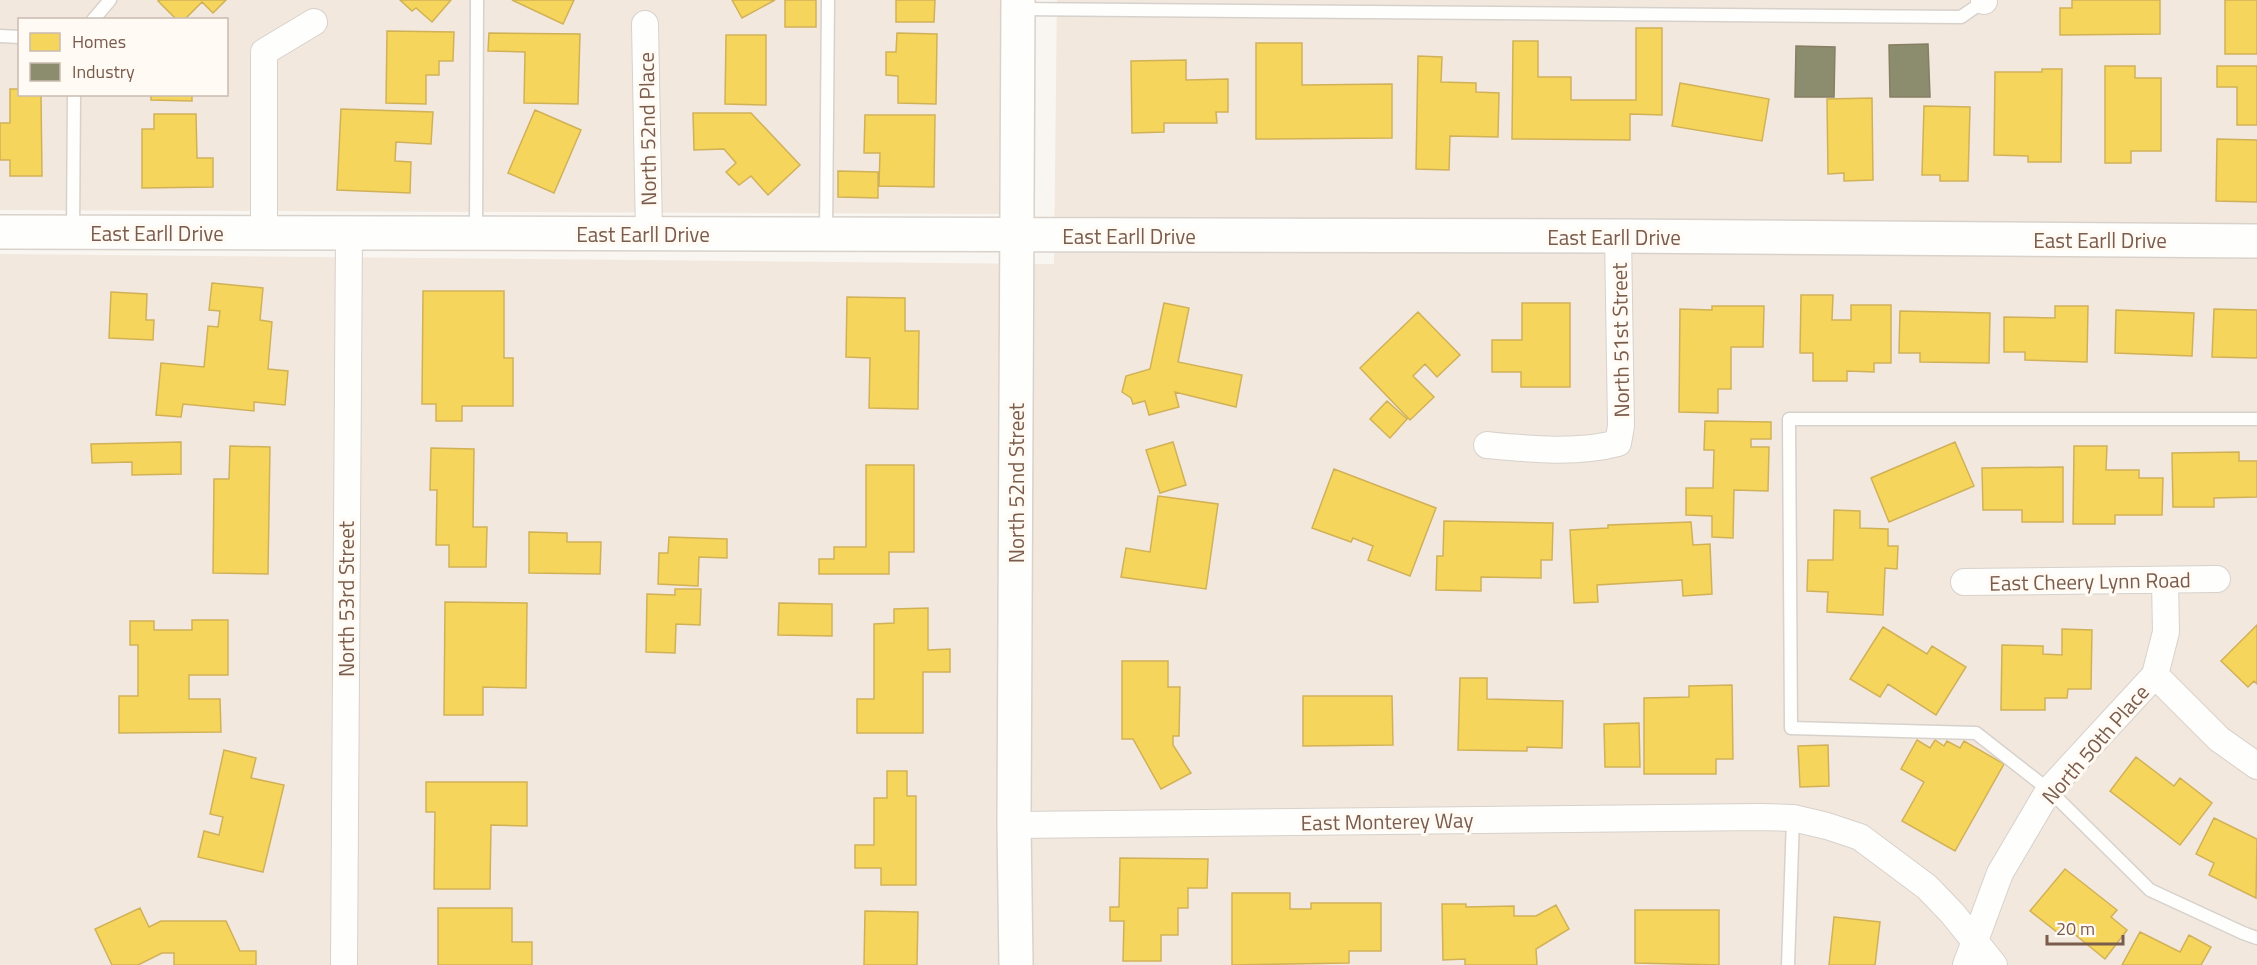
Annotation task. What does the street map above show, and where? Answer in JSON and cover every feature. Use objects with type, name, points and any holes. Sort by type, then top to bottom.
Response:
[{"type":"street","name":"North 52nd Street","points":[[1016,965],[1014,825],[1018,5]]},
{"type":"street","points":[[264,233],[264,52],[314,22]]},
{"type":"street","name":"North 52nd Place","points":[[645,24],[649,233]]},
{"type":"street","name":"East Earll Drive","points":[[0,232],[1618,236],[2257,241]]},
{"type":"street","name":"North 53rd Street","points":[[344,965],[349,233]]},
{"type":"street","name":"North 51st Street","points":[[1487,445],[1539,449],[1601,447],[1618,443],[1621,426],[1618,236]]},
{"type":"street","name":"East Cheery Lynn Road","points":[[1964,582],[2217,579]]},
{"type":"street","name":"North 50th Place","points":[[1970,953],[2000,873],[2049,790],[2155,675],[2166,632],[2165,581]]},
{"type":"street","points":[[2155,675],[2218,739],[2257,766]]},
{"type":"street","name":"East Monterey Way","points":[[1014,825],[1793,818],[1860,837],[1927,887],[1952,913],[1970,953],[1994,965]]},
{"type":"lane","points":[[95,18],[110,0]]},
{"type":"lane","points":[[476,234],[477,0]]},
{"type":"lane","points":[[826,234],[828,0]]},
{"type":"lane","points":[[1018,5],[1961,17],[1984,0]]},
{"type":"lane","points":[[0,36],[18,37]]},
{"type":"lane","points":[[73,233],[74,96]]},
{"type":"lane","points":[[2257,419],[1789,419],[1791,728],[1976,733],[2049,790],[2150,890],[2257,938]]},
{"type":"lane","points":[[1788,965],[1793,818]]},
{"type":"shaded area","points":[[0,0],[1003,0],[999,214],[0,210]]},
{"type":"shaded area","points":[[1057,0],[2257,0],[2257,965],[0,965],[0,254],[1054,264]]},
{"type":"building: Homes","points":[[226,0],[213,13],[202,2],[186,18],[175,18],[158,1]]},
{"type":"building: Homes","points":[[400,0],[451,0],[432,22],[416,8],[412,11]]},
{"type":"building: Homes","points":[[512,0],[574,0],[563,24]]},
{"type":"building: Homes","points":[[732,0],[775,0],[742,18]]},
{"type":"building: Homes","points":[[785,0],[816,0],[816,27],[785,27]]},
{"type":"building: Homes","points":[[896,0],[935,0],[934,22],[896,22]]},
{"type":"building: Homes","points":[[2072,0],[2160,0],[2160,34],[2060,35],[2060,8],[2072,8]]},
{"type":"building: Homes","points":[[2225,0],[2257,0],[2257,54],[2225,54]]},
{"type":"building: Homes","points":[[1636,28],[1662,28],[1662,115],[1630,114],[1630,140],[1512,139],[1513,41],[1538,41],[1538,77],[1571,77],[1571,100],[1636,100]]},
{"type":"building: Homes","points":[[387,31],[454,32],[453,61],[439,61],[439,75],[426,75],[426,104],[386,103]]},
{"type":"building: Homes","points":[[489,33],[580,34],[578,104],[524,103],[525,52],[488,51]]},
{"type":"building: Homes","points":[[897,33],[937,34],[936,104],[898,103],[898,76],[886,75],[886,52],[896,52]]},
{"type":"building: Homes","points":[[726,35],[766,35],[766,105],[725,104]]},
{"type":"building: Homes","points":[[1256,43],[1302,43],[1302,85],[1392,84],[1392,138],[1256,139]]},
{"type":"building: Homes","points":[[1418,56],[1442,57],[1441,82],[1476,83],[1476,92],[1499,93],[1498,137],[1450,136],[1449,170],[1416,169]]},
{"type":"building: Homes","points":[[1186,60],[1186,80],[1228,79],[1228,112],[1216,112],[1217,123],[1164,123],[1164,132],[1132,133],[1131,61]]},
{"type":"building: Homes","points":[[2105,66],[2135,66],[2135,78],[2161,78],[2161,151],[2131,151],[2131,163],[2105,163]]},
{"type":"building: Homes","points":[[2217,66],[2257,66],[2257,125],[2237,125],[2237,87],[2217,87]]},
{"type":"building: Homes","points":[[2042,69],[2062,69],[2061,162],[2028,162],[2028,156],[1994,155],[1995,72],[2042,72]]},
{"type":"building: Homes","points":[[1680,83],[1769,99],[1762,141],[1672,126]]},
{"type":"building: Homes","points":[[10,89],[18,89],[18,96],[41,96],[42,176],[10,176],[10,160],[0,160],[0,123],[10,123]]},
{"type":"building: Homes","points":[[151,96],[192,96],[192,101],[151,100]]},
{"type":"building: Homes","points":[[1872,98],[1873,180],[1844,181],[1844,173],[1828,174],[1827,99]]},
{"type":"building: Homes","points":[[1924,106],[1970,107],[1968,181],[1940,181],[1940,175],[1922,175]]},
{"type":"building: Homes","points":[[341,109],[433,112],[431,144],[396,142],[395,161],[411,162],[410,193],[337,190]]},
{"type":"building: Homes","points":[[535,110],[581,130],[554,193],[508,173]]},
{"type":"building: Homes","points":[[693,113],[751,113],[800,165],[768,195],[751,176],[739,185],[726,172],[736,163],[724,149],[694,150]]},
{"type":"building: Homes","points":[[154,114],[196,114],[197,158],[213,158],[213,187],[142,188],[142,129],[154,129]]},
{"type":"building: Homes","points":[[865,115],[935,115],[934,187],[879,186],[880,153],[864,153]]},
{"type":"building: Homes","points":[[2217,139],[2257,140],[2257,202],[2216,201]]},
{"type":"building: Homes","points":[[838,171],[878,172],[878,198],[838,197]]},
{"type":"building: Homes","points":[[212,283],[263,288],[260,320],[272,322],[268,369],[288,371],[285,405],[254,402],[254,411],[183,404],[181,417],[156,415],[161,363],[204,367],[208,326],[218,327],[220,311],[209,310]]},
{"type":"building: Homes","points":[[423,291],[504,291],[504,358],[513,358],[513,406],[462,406],[462,421],[436,421],[436,404],[422,404]]},
{"type":"building: Homes","points":[[111,292],[147,294],[146,320],[154,320],[153,340],[109,338]]},
{"type":"building: Homes","points":[[1801,295],[1833,295],[1832,320],[1851,320],[1851,305],[1891,305],[1891,363],[1874,363],[1874,372],[1847,371],[1847,381],[1813,381],[1813,353],[1800,353]]},
{"type":"building: Homes","points":[[847,297],[905,298],[905,331],[919,331],[918,409],[869,408],[870,358],[846,357]]},
{"type":"building: Homes","points":[[1164,303],[1189,308],[1178,362],[1242,375],[1236,407],[1175,392],[1179,407],[1149,415],[1145,401],[1133,404],[1131,398],[1122,392],[1126,376],[1150,369]]},
{"type":"building: Homes","points":[[1522,303],[1570,303],[1570,387],[1521,387],[1521,372],[1492,372],[1492,340],[1522,340]]},
{"type":"building: Homes","points":[[1712,306],[1764,306],[1763,347],[1731,347],[1731,389],[1718,389],[1718,413],[1679,412],[1680,309],[1712,310]]},
{"type":"building: Homes","points":[[2055,306],[2088,306],[2087,362],[2025,360],[2025,352],[2004,352],[2004,317],[2055,318]]},
{"type":"building: Homes","points":[[2214,309],[2257,310],[2257,358],[2212,357]]},
{"type":"building: Homes","points":[[2116,310],[2194,313],[2192,356],[2115,353]]},
{"type":"building: Homes","points":[[1900,311],[1990,313],[1989,363],[1920,362],[1920,353],[1899,353]]},
{"type":"building: Homes","points":[[1418,312],[1460,355],[1437,377],[1425,364],[1413,376],[1434,397],[1410,420],[1360,368]]},
{"type":"building: Homes","points":[[1387,401],[1407,419],[1390,438],[1370,419]]},
{"type":"building: Homes","points":[[1705,421],[1771,422],[1771,439],[1751,439],[1751,447],[1769,447],[1768,491],[1734,490],[1733,538],[1712,537],[1712,516],[1686,515],[1686,488],[1713,488],[1714,450],[1704,450]]},
{"type":"building: Homes","points":[[181,442],[181,474],[132,475],[132,462],[92,463],[91,444]]},
{"type":"building: Homes","points":[[1173,442],[1186,485],[1160,493],[1146,450]]},
{"type":"building: Homes","points":[[1955,442],[1974,486],[1889,522],[1871,478]]},
{"type":"building: Homes","points":[[230,446],[270,447],[268,574],[213,573],[214,479],[229,479]]},
{"type":"building: Homes","points":[[2074,446],[2107,446],[2106,470],[2139,470],[2139,478],[2163,478],[2162,515],[2115,515],[2115,524],[2073,524]]},
{"type":"building: Homes","points":[[431,448],[474,449],[473,527],[487,527],[486,567],[449,567],[449,545],[436,545],[437,490],[430,490]]},
{"type":"building: Homes","points":[[2239,452],[2239,461],[2257,461],[2257,497],[2214,498],[2214,507],[2173,507],[2172,453]]},
{"type":"building: Homes","points":[[866,465],[914,465],[914,552],[889,552],[889,574],[819,574],[819,559],[834,559],[834,547],[866,547]]},
{"type":"building: Homes","points":[[2063,467],[2063,522],[2022,522],[2022,510],[1983,510],[1982,468]]},
{"type":"building: Homes","points":[[1334,469],[1436,508],[1410,576],[1368,560],[1373,546],[1353,538],[1351,542],[1312,528]]},
{"type":"building: Homes","points":[[1158,496],[1218,504],[1206,589],[1121,577],[1126,548],[1150,552]]},
{"type":"building: Homes","points":[[1834,510],[1860,511],[1860,528],[1888,529],[1888,546],[1898,546],[1897,569],[1885,568],[1883,615],[1827,612],[1828,592],[1807,591],[1808,560],[1833,560]]},
{"type":"building: Homes","points":[[1444,521],[1553,523],[1552,560],[1541,560],[1541,578],[1481,577],[1481,591],[1436,590],[1437,556],[1443,556]]},
{"type":"building: Homes","points":[[1691,522],[1693,545],[1710,544],[1712,594],[1683,596],[1682,580],[1597,585],[1598,602],[1574,603],[1570,530],[1608,528],[1608,525]]},
{"type":"building: Homes","points":[[529,532],[567,533],[567,542],[601,542],[600,574],[529,573]]},
{"type":"building: Homes","points":[[669,537],[727,539],[727,558],[699,557],[698,586],[658,584],[659,553],[668,553]]},
{"type":"building: Homes","points":[[675,589],[701,589],[700,625],[676,624],[675,653],[646,652],[647,594],[675,595]]},
{"type":"building: Homes","points":[[445,602],[527,603],[526,688],[483,687],[483,715],[444,715]]},
{"type":"building: Homes","points":[[779,603],[832,604],[832,636],[778,635]]},
{"type":"building: Homes","points":[[928,608],[928,650],[950,649],[950,672],[923,672],[923,733],[857,733],[857,699],[874,699],[874,624],[894,623],[894,609]]},
{"type":"building: Homes","points":[[192,620],[228,620],[228,675],[189,675],[189,699],[220,699],[221,732],[119,733],[119,696],[138,696],[138,645],[130,645],[130,621],[154,621],[154,630],[192,630]]},
{"type":"building: Homes","points":[[2257,625],[2257,684],[2254,681],[2248,687],[2221,661]]},
{"type":"building: Homes","points":[[1883,627],[1927,654],[1932,646],[1966,667],[1936,715],[1888,684],[1880,697],[1850,679]]},
{"type":"building: Homes","points":[[2062,629],[2092,630],[2091,689],[2068,689],[2067,698],[2045,698],[2045,710],[2001,710],[2002,645],[2043,646],[2043,654],[2062,655]]},
{"type":"building: Homes","points":[[1122,661],[1168,661],[1168,687],[1180,687],[1179,736],[1173,736],[1173,745],[1191,773],[1161,789],[1133,739],[1122,739]]},
{"type":"building: Homes","points":[[1460,678],[1487,678],[1487,699],[1563,701],[1562,748],[1527,747],[1527,751],[1458,750]]},
{"type":"building: Homes","points":[[1732,685],[1733,759],[1716,759],[1716,774],[1644,774],[1644,698],[1689,697],[1689,686]]},
{"type":"building: Homes","points":[[1303,696],[1392,696],[1393,745],[1303,746]]},
{"type":"building: Homes","points":[[1639,723],[1640,767],[1605,767],[1604,724]]},
{"type":"building: Homes","points":[[1917,740],[1930,748],[1935,740],[1944,746],[1947,741],[1960,748],[1964,741],[2004,764],[1955,851],[1902,821],[1924,782],[1901,769]]},
{"type":"building: Homes","points":[[1828,745],[1829,786],[1800,787],[1798,746]]},
{"type":"building: Homes","points":[[224,750],[256,758],[251,778],[284,785],[263,872],[198,857],[204,831],[219,835],[223,817],[210,814]]},
{"type":"building: Homes","points":[[2136,757],[2174,786],[2180,778],[2212,803],[2180,845],[2110,791]]},
{"type":"building: Homes","points":[[887,771],[907,771],[907,796],[916,796],[916,885],[881,885],[881,868],[855,868],[855,845],[874,845],[874,798],[887,798]]},
{"type":"building: Homes","points":[[426,782],[527,782],[527,826],[491,825],[490,889],[434,889],[435,812],[426,812]]},
{"type":"building: Homes","points":[[2214,818],[2257,839],[2256,898],[2209,875],[2214,863],[2196,854]]},
{"type":"building: Homes","points":[[1120,858],[1208,859],[1207,888],[1188,888],[1188,908],[1178,908],[1178,935],[1161,935],[1161,961],[1123,961],[1124,921],[1110,921],[1110,907],[1119,907]]},
{"type":"building: Homes","points":[[2065,869],[2117,910],[2111,917],[2127,930],[2105,959],[2068,929],[2062,936],[2030,911]]},
{"type":"building: Homes","points":[[1232,893],[1290,893],[1290,909],[1311,909],[1311,903],[1381,903],[1381,951],[1349,951],[1349,963],[1232,965]]},
{"type":"building: Homes","points":[[1442,904],[1466,904],[1466,907],[1514,906],[1514,916],[1536,916],[1556,905],[1569,929],[1536,949],[1537,965],[1465,965],[1465,959],[1443,960]]},
{"type":"building: Homes","points":[[140,908],[149,927],[161,921],[226,921],[240,951],[256,951],[256,965],[174,965],[174,953],[162,953],[138,965],[112,965],[95,929]]},
{"type":"building: Homes","points":[[438,908],[512,908],[512,942],[532,942],[532,965],[438,965]]},
{"type":"building: Homes","points":[[1635,910],[1719,910],[1719,965],[1635,963]]},
{"type":"building: Homes","points":[[865,911],[918,912],[917,965],[864,965]]},
{"type":"building: Homes","points":[[1834,917],[1880,922],[1875,965],[1829,965]]},
{"type":"building: Homes","points":[[2140,932],[2180,952],[2189,935],[2211,947],[2201,965],[2122,965]]},
{"type":"building: Industry","points":[[1928,44],[1930,97],[1890,97],[1889,45]]},
{"type":"building: Industry","points":[[1796,46],[1835,47],[1834,97],[1795,97]]}]
